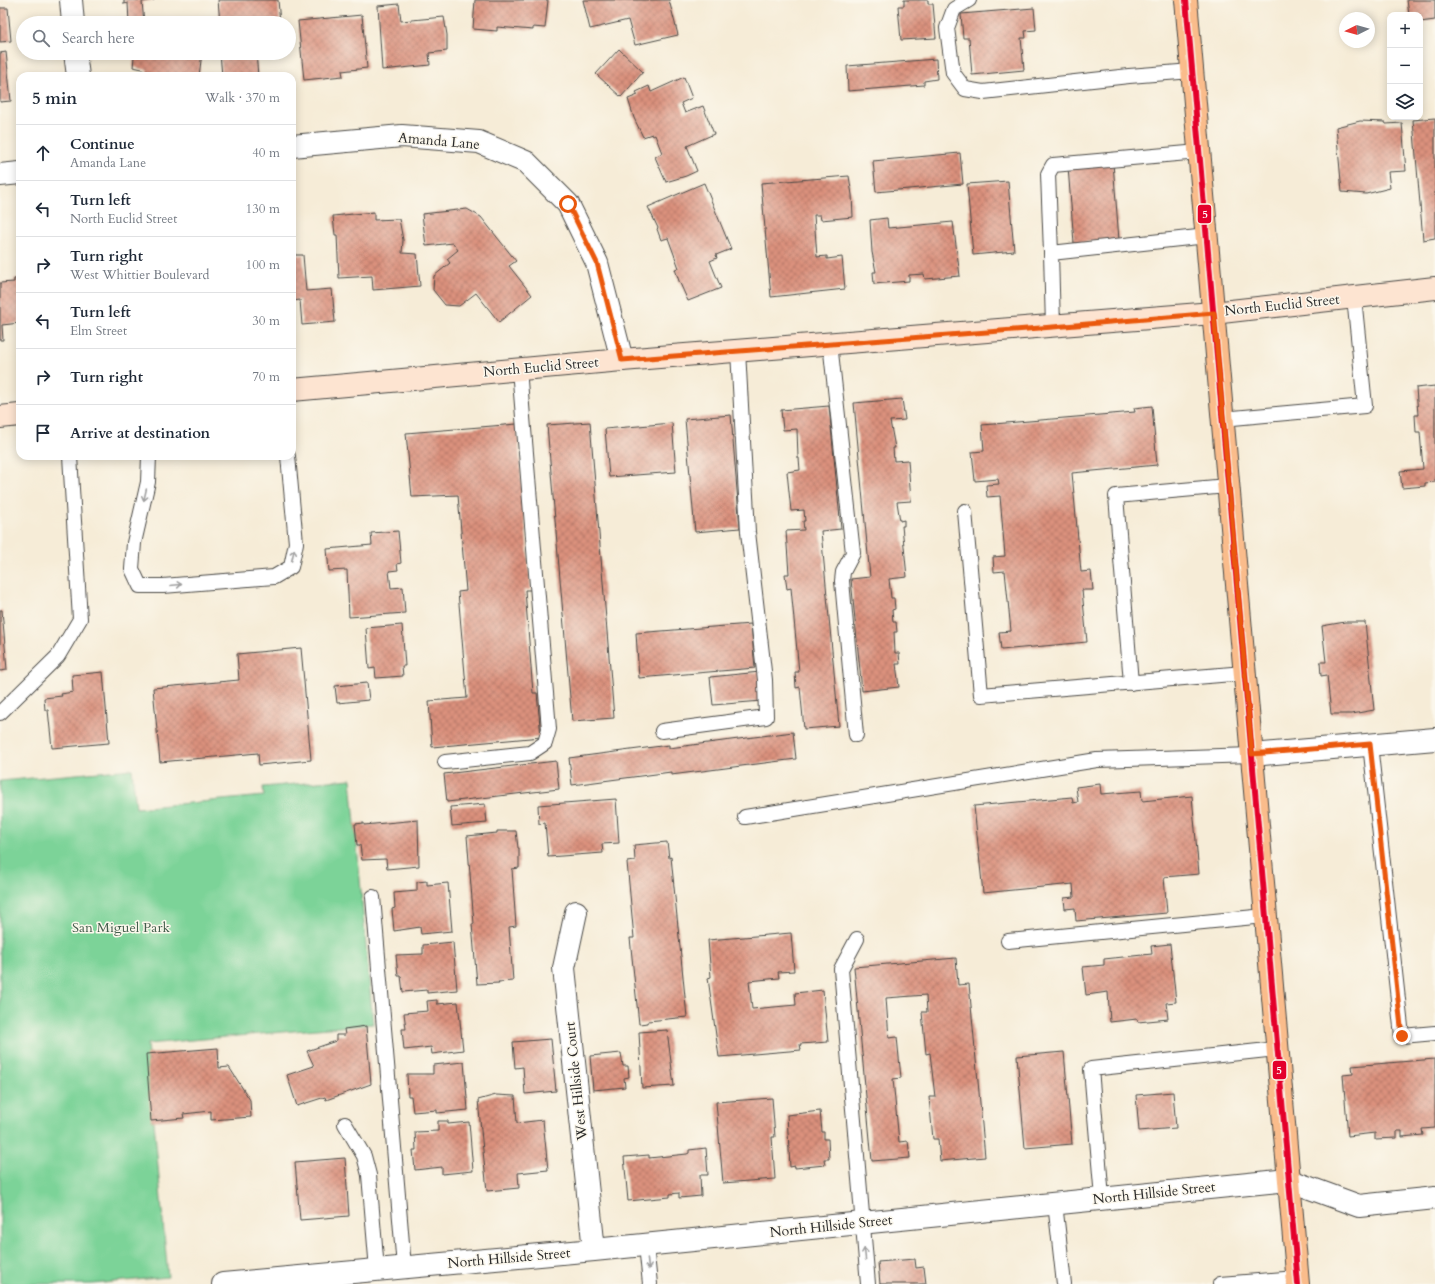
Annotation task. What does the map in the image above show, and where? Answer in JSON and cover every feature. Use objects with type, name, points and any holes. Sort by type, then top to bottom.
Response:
[{"type":"main road","points":[[1186,0],[1214,313],[1227,486],[1298,1281]]},
{"type":"street","points":[[71,0],[72,16]]},
{"type":"street","points":[[76,60],[77,72]]},
{"type":"street","name":"Amanda Lane","points":[[296,146],[402,136],[478,142],[526,162],[568,204],[575,217],[597,263],[622,360]]},
{"type":"street","points":[[0,175],[16,173]]},
{"type":"street","name":"North Euclid Street","points":[[296,390],[622,360],[1053,327],[1214,313],[1435,288]]},
{"type":"street","points":[[0,417],[16,416]]},
{"type":"street","points":[[1252,754],[1435,738]]},
{"type":"street","name":"West Hillside Court","points":[[576,912],[564,968],[594,1250]]},
{"type":"street","name":"North Hillside Street","points":[[223,1284],[646,1245],[1288,1180],[1359,1206],[1435,1198]]},
{"type":"lane","points":[[969,0],[954,9],[947,28],[953,73],[965,90],[984,92],[1129,76],[1192,71]]},
{"type":"lane","points":[[1053,327],[1048,174],[1053,165],[1199,152]]},
{"type":"lane","points":[[1051,253],[1207,236]]},
{"type":"lane","points":[[1222,419],[1365,406],[1354,297]]},
{"type":"lane","points":[[830,343],[853,552],[843,572],[842,581],[856,735]]},
{"type":"lane","points":[[662,731],[766,717],[765,680],[748,532],[738,351]]},
{"type":"lane","points":[[445,762],[530,753],[545,743],[549,729],[519,369]]},
{"type":"lane","points":[[0,713],[58,656],[80,619],[70,460]]},
{"type":"lane","points":[[148,460],[148,482],[134,543],[132,569],[140,586],[163,586],[274,577],[290,567],[296,543],[288,460]]},
{"type":"lane","points":[[1131,682],[1116,496],[1227,486]]},
{"type":"lane","points":[[965,511],[981,695],[1244,673]]},
{"type":"lane","points":[[1370,744],[1402,1036],[1435,1033]]},
{"type":"lane","points":[[745,817],[1098,760],[1252,754]]},
{"type":"lane","points":[[373,897],[404,1267]]},
{"type":"lane","points":[[1008,941],[1265,916]]},
{"type":"lane","points":[[857,939],[840,969],[868,1284]]},
{"type":"lane","points":[[1102,1198],[1090,1069],[1277,1049]]},
{"type":"lane","points":[[345,1124],[364,1156],[369,1175],[377,1270]]},
{"type":"lane","points":[[1055,1203],[1064,1284]]},
{"type":"lane","points":[[646,1245],[650,1284]]},
{"type":"lane","points":[[1220,1284],[1298,1281]]},
{"type":"green space","name":"San Miguel Park","points":[[132,769],[136,808],[264,796],[263,787],[351,779],[373,1024],[147,1044],[168,1277],[92,1284],[0,1284],[0,781]]},
{"type":"building","points":[[124,0],[154,0],[142,2],[143,16],[129,16],[128,3],[124,4]]},
{"type":"building","points":[[218,0],[278,0],[279,16],[219,16]]},
{"type":"building","points":[[475,0],[548,0],[545,28],[533,27],[533,30],[497,27],[497,31],[473,29]]},
{"type":"building","points":[[583,0],[669,0],[678,35],[635,45],[628,20],[590,29]]},
{"type":"building","points":[[904,0],[928,0],[928,4],[933,4],[936,38],[901,40],[898,6],[904,6]]},
{"type":"building","points":[[1407,0],[1435,0],[1435,20],[1423,22],[1423,12],[1409,12]]},
{"type":"building","points":[[399,4],[401,21],[444,17],[447,35],[447,51],[429,53],[430,65],[382,70],[378,6]]},
{"type":"building","points":[[0,8],[8,8],[11,41],[0,42]]},
{"type":"building","points":[[1034,8],[1036,30],[1025,31],[1026,38],[1021,38],[1024,70],[972,75],[969,38],[963,38],[961,14]]},
{"type":"building","points":[[362,15],[367,68],[342,71],[343,76],[304,80],[298,21]]},
{"type":"building","points":[[619,49],[643,72],[621,97],[596,74]]},
{"type":"building","points":[[6,52],[11,101],[0,102],[0,53]]},
{"type":"building","points":[[936,59],[937,79],[924,81],[924,85],[848,91],[847,66]]},
{"type":"building","points":[[134,60],[201,60],[200,72],[147,72],[147,70],[133,67]]},
{"type":"building","points":[[221,60],[257,60],[258,72],[222,72]]},
{"type":"building","points":[[684,77],[692,98],[681,103],[685,113],[703,106],[714,134],[687,146],[697,171],[666,182],[655,157],[662,153],[655,135],[653,136],[652,134],[643,137],[634,118],[628,99],[638,95],[636,92],[649,86],[651,92]]},
{"type":"building","points":[[1435,118],[1435,238],[1423,240],[1413,120]]},
{"type":"building","points":[[1360,121],[1385,122],[1386,124],[1402,123],[1406,171],[1388,172],[1390,188],[1366,194],[1342,192],[1336,127]]},
{"type":"building","points":[[960,153],[963,184],[876,192],[873,161]]},
{"type":"building","points":[[1113,163],[1119,240],[1074,243],[1068,167]]},
{"type":"building","points":[[849,176],[853,217],[821,220],[820,215],[814,215],[817,257],[827,256],[827,259],[842,257],[845,289],[771,297],[761,183]]},
{"type":"building","points":[[1008,181],[1014,251],[973,255],[967,184]]},
{"type":"building","points":[[704,183],[731,249],[716,255],[717,258],[710,261],[721,288],[688,301],[675,269],[679,268],[668,238],[661,240],[657,229],[658,228],[648,207]]},
{"type":"building","points":[[467,209],[481,217],[516,261],[509,266],[532,295],[499,322],[476,293],[459,306],[445,305],[433,290],[434,276],[450,263],[447,259],[458,250],[453,243],[426,246],[422,214]]},
{"type":"building","points":[[374,212],[374,220],[399,219],[403,240],[402,253],[417,254],[420,286],[373,290],[372,276],[339,278],[337,235],[335,235],[333,216]]},
{"type":"building","points":[[887,218],[888,228],[953,222],[960,276],[925,279],[924,274],[909,275],[909,281],[874,284],[873,272],[876,272],[872,252],[870,220]]},
{"type":"building","points":[[296,255],[303,255],[306,291],[332,289],[335,322],[302,325],[300,300],[296,300]]},
{"type":"building","points":[[14,279],[16,279],[16,323],[2,325],[3,340],[0,340],[0,283],[14,282]]},
{"type":"building","points":[[1435,386],[1435,482],[1425,483],[1425,486],[1402,488],[1400,471],[1423,469],[1420,432],[1416,432],[1415,415],[1418,415],[1416,388]]},
{"type":"building","points":[[902,399],[905,420],[890,421],[895,448],[893,448],[894,461],[908,460],[911,501],[897,502],[900,521],[904,520],[904,526],[902,526],[907,577],[889,579],[891,598],[894,598],[895,609],[892,610],[893,622],[896,622],[897,632],[894,632],[895,653],[899,653],[900,664],[896,664],[899,687],[862,691],[851,579],[870,577],[854,403]]},
{"type":"building","points":[[829,406],[841,529],[821,531],[839,726],[804,729],[800,687],[796,688],[795,672],[799,672],[791,588],[787,589],[785,574],[789,574],[786,531],[804,530],[803,521],[805,521],[804,510],[791,511],[787,472],[800,470],[797,429],[783,430],[781,410]]},
{"type":"building","points":[[1152,406],[1157,465],[1072,473],[1081,572],[1091,571],[1093,590],[1082,590],[1087,642],[1001,650],[999,632],[1011,631],[1005,571],[994,572],[993,557],[1005,556],[1000,496],[987,497],[986,485],[999,484],[998,479],[975,481],[972,452],[984,451],[982,425],[1135,412],[1134,408]]},
{"type":"building","points":[[731,415],[740,528],[695,532],[685,419]]},
{"type":"building","points":[[590,422],[614,718],[572,721],[547,425]]},
{"type":"building","points":[[672,423],[676,472],[609,477],[605,429]]},
{"type":"building","points":[[517,424],[531,590],[525,590],[533,693],[537,693],[541,737],[432,747],[429,701],[467,698],[458,592],[466,591],[458,495],[412,497],[406,433]]},
{"type":"building","points":[[398,531],[401,563],[397,564],[398,570],[389,571],[391,588],[403,587],[405,613],[349,617],[347,570],[329,571],[327,549],[372,545],[371,533]]},
{"type":"building","points":[[0,610],[2,610],[7,670],[0,671]]},
{"type":"building","points":[[1345,622],[1365,622],[1374,710],[1352,714],[1331,714],[1327,675],[1321,676],[1320,662],[1326,662],[1322,626]]},
{"type":"building","points":[[751,624],[755,668],[639,678],[636,633]]},
{"type":"building","points":[[402,625],[405,666],[402,666],[403,676],[376,678],[375,668],[369,669],[366,628]]},
{"type":"building","points":[[301,648],[311,760],[259,765],[258,753],[160,762],[153,688],[239,680],[237,654]]},
{"type":"building","points":[[103,672],[109,743],[52,748],[48,710],[45,710],[44,698],[62,696],[61,694],[73,692],[72,675]]},
{"type":"building","points":[[760,672],[762,701],[713,705],[710,677]]},
{"type":"building","points":[[367,683],[369,700],[337,703],[335,686]]},
{"type":"building","points":[[793,732],[796,759],[671,775],[671,772],[572,785],[569,758],[669,745],[669,748]]},
{"type":"building","points":[[556,761],[559,789],[447,802],[444,774]]},
{"type":"building","points":[[1100,784],[1101,794],[1141,791],[1142,801],[1192,796],[1199,874],[1164,877],[1167,913],[1076,921],[1075,908],[1065,909],[1064,898],[1074,897],[1073,884],[983,893],[974,806],[1072,797],[1073,803],[1078,802],[1076,787]]},
{"type":"building","points":[[616,799],[619,843],[602,844],[603,853],[548,857],[545,823],[539,824],[538,805]]},
{"type":"building","points":[[485,804],[487,823],[452,826],[450,807]]},
{"type":"building","points":[[418,820],[419,866],[387,869],[386,859],[362,860],[360,845],[357,845],[355,824],[364,823],[364,825]]},
{"type":"building","points":[[497,831],[516,831],[519,848],[519,868],[512,869],[516,926],[509,927],[513,981],[477,984],[467,836],[497,833]]},
{"type":"building","points":[[667,842],[669,858],[671,857],[687,1017],[648,1021],[648,1023],[639,1024],[630,938],[634,938],[627,862],[635,861],[634,845]]},
{"type":"building","points":[[427,881],[427,885],[448,883],[452,931],[421,934],[420,927],[394,931],[392,909],[395,908],[394,893],[417,891],[417,882]]},
{"type":"building","points":[[791,933],[794,971],[778,972],[779,978],[749,981],[752,1009],[796,1005],[795,993],[823,990],[828,1042],[800,1044],[801,1050],[719,1057],[708,978],[711,977],[708,940]]},
{"type":"building","points":[[453,942],[457,990],[427,993],[427,990],[403,992],[401,976],[398,976],[396,955],[423,954],[423,945]]},
{"type":"building","points":[[1170,944],[1176,1002],[1166,1003],[1168,1019],[1138,1022],[1137,1019],[1110,1022],[1108,992],[1086,995],[1083,967],[1104,965],[1104,959],[1152,954],[1151,946]]},
{"type":"building","points":[[956,958],[958,985],[969,984],[985,1157],[940,1161],[938,1139],[933,1139],[929,1097],[935,1097],[930,1053],[926,1054],[922,1012],[927,1012],[926,995],[886,998],[889,1038],[897,1037],[901,1078],[893,1079],[899,1142],[908,1141],[910,1158],[872,1161],[854,967]]},
{"type":"building","points":[[437,1000],[437,1004],[458,1002],[463,1050],[432,1054],[431,1047],[404,1050],[402,1029],[406,1029],[404,1013],[428,1011],[427,1001]]},
{"type":"building","points":[[366,1026],[371,1084],[326,1100],[325,1097],[297,1106],[287,1075],[314,1066],[307,1051],[336,1041],[336,1035],[345,1035],[344,1029]]},
{"type":"building","points":[[667,1030],[674,1086],[642,1088],[639,1032]]},
{"type":"building","points":[[551,1039],[556,1091],[525,1094],[523,1067],[515,1068],[513,1042]]},
{"type":"building","points":[[218,1048],[219,1068],[229,1067],[250,1100],[251,1117],[211,1120],[211,1111],[183,1114],[184,1118],[151,1121],[146,1054]]},
{"type":"building","points":[[1064,1052],[1072,1144],[1025,1148],[1017,1056]]},
{"type":"building","points":[[621,1053],[623,1066],[628,1066],[629,1077],[624,1078],[625,1087],[593,1090],[590,1056]]},
{"type":"building","points":[[1435,1059],[1435,1128],[1422,1129],[1423,1135],[1402,1137],[1402,1131],[1397,1131],[1397,1138],[1375,1139],[1375,1133],[1348,1136],[1343,1075],[1353,1074],[1352,1066]]},
{"type":"building","points":[[464,1062],[468,1110],[437,1113],[437,1110],[413,1112],[411,1096],[408,1096],[407,1074],[433,1074],[433,1065]]},
{"type":"building","points":[[1173,1092],[1176,1128],[1139,1131],[1136,1095]]},
{"type":"building","points":[[496,1095],[515,1096],[517,1123],[543,1120],[548,1170],[518,1173],[519,1188],[487,1191],[478,1100]]},
{"type":"building","points":[[772,1098],[775,1137],[772,1137],[775,1179],[723,1183],[716,1102]]},
{"type":"building","points":[[820,1111],[824,1139],[828,1139],[829,1159],[824,1159],[825,1165],[795,1168],[795,1166],[790,1167],[787,1115]]},
{"type":"building","points":[[438,1121],[448,1121],[448,1124],[469,1122],[473,1171],[442,1174],[442,1167],[415,1170],[413,1150],[416,1150],[415,1132],[438,1131]]},
{"type":"building","points":[[706,1148],[708,1175],[700,1175],[701,1196],[679,1198],[679,1193],[670,1194],[670,1197],[628,1201],[624,1157],[649,1155],[649,1158],[687,1154],[689,1153],[689,1150]]},
{"type":"building","points":[[345,1158],[349,1216],[300,1220],[295,1162]]},
{"type":"building","points":[[915,1259],[916,1268],[924,1267],[926,1284],[880,1284],[878,1262]]},
{"type":"transit line","name":"5","points":[[1186,0],[1298,1284]]},
{"type":"route","points":[[568,204],[597,263],[622,360],[1053,327],[1214,313],[1227,486],[1252,754],[1370,744],[1402,1036]]}]
